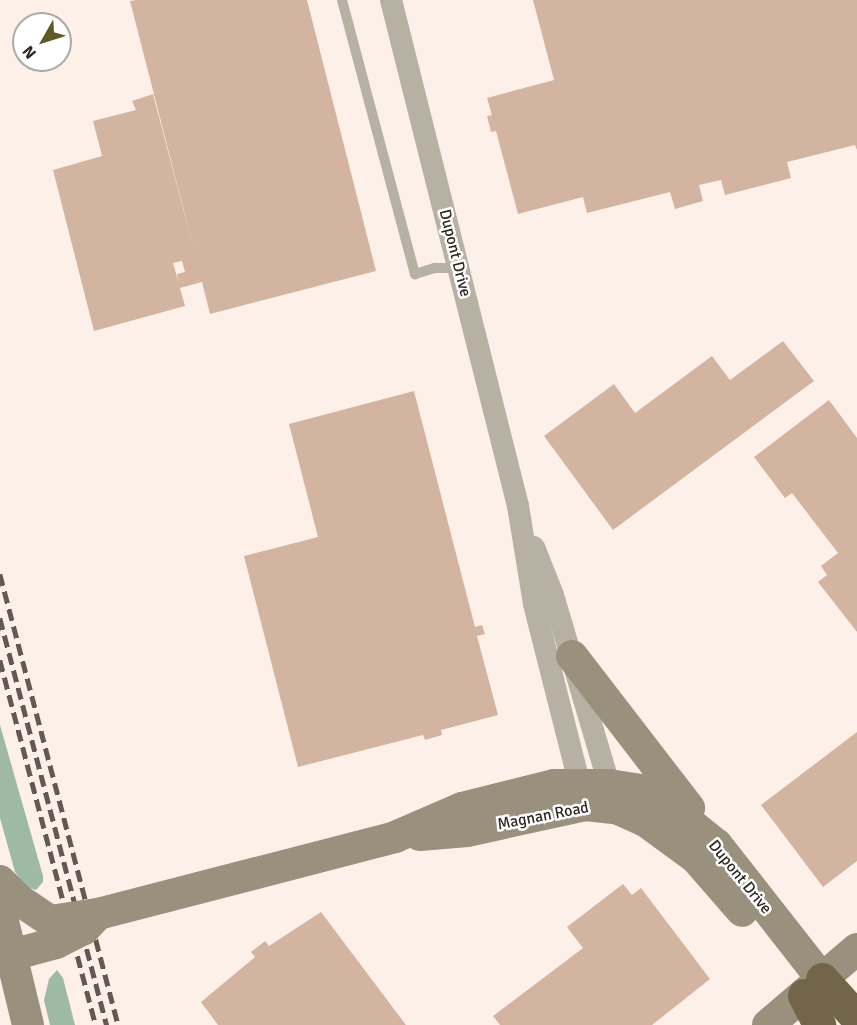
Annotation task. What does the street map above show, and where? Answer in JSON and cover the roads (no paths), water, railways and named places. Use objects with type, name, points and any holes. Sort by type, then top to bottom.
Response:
[{"type":"highway","points":[[813,987],[857,1018]]},
{"type":"highway","points":[[813,987],[819,1025]]},
{"type":"street","name":"Dupont Drive","points":[[391,0],[518,506],[534,604],[597,795]]},
{"type":"street","name":"Dupont Drive","points":[[518,506],[553,596],[572,656],[597,795]]},
{"type":"street","points":[[572,656],[712,858]]},
{"type":"street","points":[[597,795],[647,822],[696,858],[712,858]]},
{"type":"street","name":"Magnan Road","points":[[3,938],[84,929],[98,914],[395,837],[467,831],[597,795]]},
{"type":"street","name":"Dupont Drive","points":[[712,858],[788,967],[813,987]]},
{"type":"street","points":[[0,881],[53,932]]},
{"type":"street","points":[[3,938],[28,1025]]},
{"type":"street","points":[[768,1025],[857,949]]},
{"type":"lane","points":[[342,0],[415,274],[435,268],[459,268]]},
{"type":"railway","points":[[0,574],[118,1025]]},
{"type":"railway","points":[[0,618],[107,1025]]},
{"type":"railway","points":[[0,660],[96,1025]]}]
